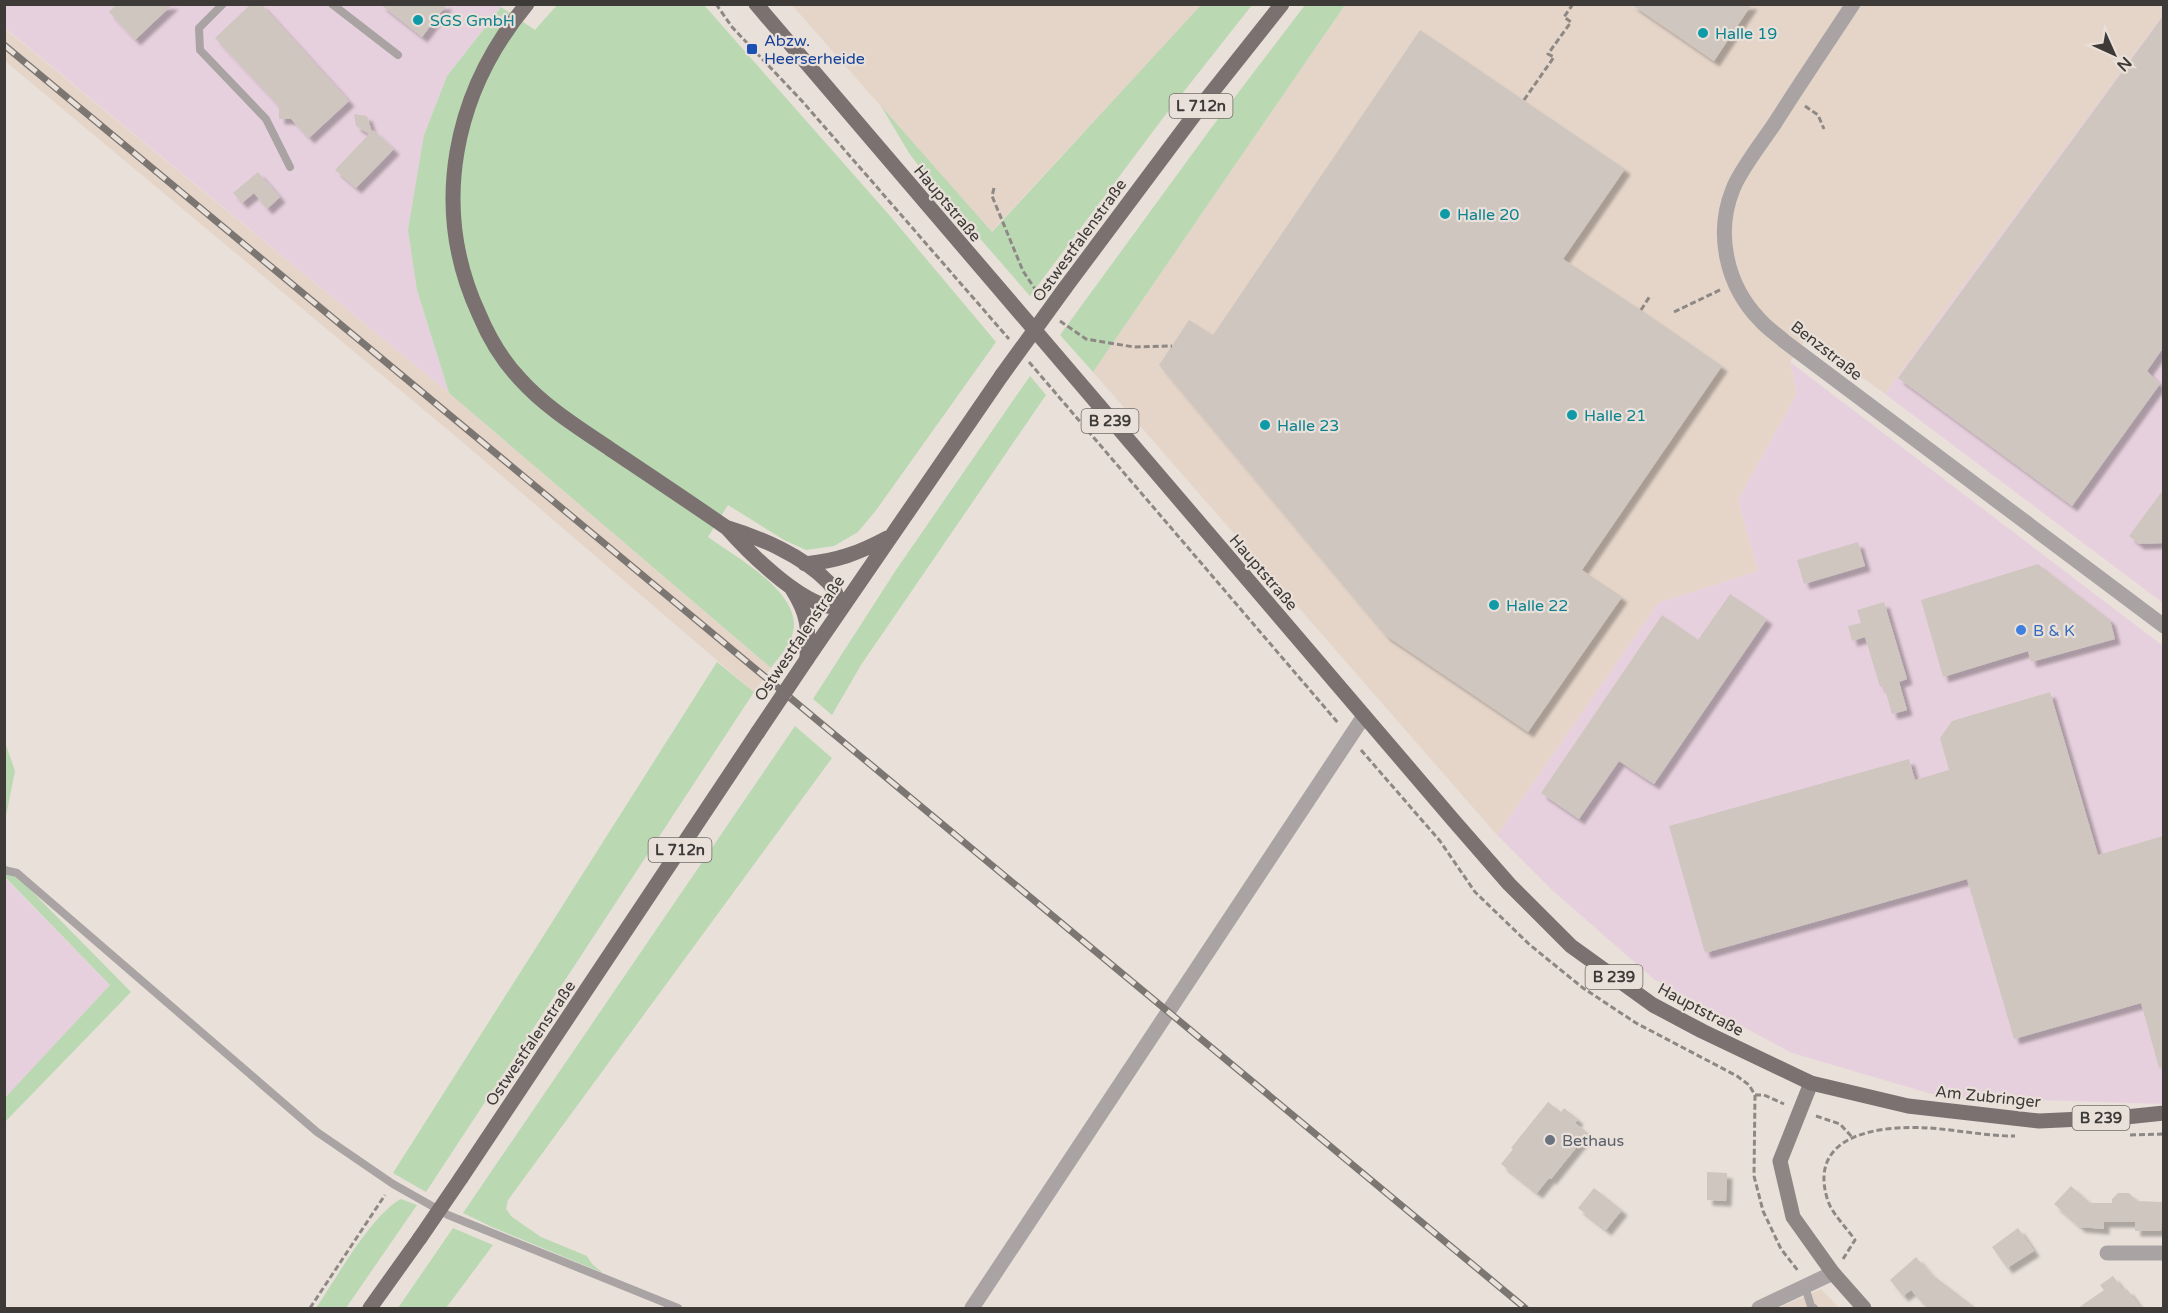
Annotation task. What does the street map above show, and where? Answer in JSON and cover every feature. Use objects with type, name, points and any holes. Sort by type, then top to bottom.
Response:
[{"type":"main road","points":[[527,4],[497,46],[475,87],[461,130],[454,166],[452,203],[456,242],[472,301],[485,329],[521,381],[570,422],[727,528],[744,547],[791,586],[827,606],[841,607],[837,593],[830,583],[805,564],[757,537],[727,528]]},
{"type":"main road","name":"Hauptstraße","points":[[756,4],[1509,884],[1571,946],[1653,1005],[1811,1083]]},
{"type":"main road","name":"Ostwestfalenstraße","points":[[370,1308],[461,1178],[841,607],[1002,375],[1194,115],[1282,4]]},
{"type":"main road","points":[[805,564],[826,562],[857,554],[889,538]]},
{"type":"main road","points":[[791,586],[803,605],[807,620],[807,659]]},
{"type":"main road","name":"Am Zubringer","points":[[1811,1083],[1908,1106],[2039,1120],[2126,1117],[2163,1113]]},
{"type":"street","name":"Benzstraße","points":[[1853,4],[1733,188],[1723,224],[1726,254],[1734,283],[1745,302],[1760,320],[1784,340],[2163,626]]},
{"type":"street","points":[[972,1308],[1364,716]]},
{"type":"street","points":[[1811,1083],[1780,1161],[1793,1217],[1833,1273],[1864,1308]]},
{"type":"street","points":[[2107,1253],[2163,1253]]},
{"type":"street","points":[[1759,1308],[1833,1273]]},
{"type":"lane","points":[[223,4],[199,28],[200,51],[266,119],[290,167]]},
{"type":"lane","points":[[332,4],[398,56]]},
{"type":"lane","points":[[4,870],[17,873],[317,1132],[393,1184],[440,1211],[480,1229],[678,1308]]},
{"type":"lane","points":[[1805,1287],[1811,1306],[1814,1308]]},
{"type":"path","points":[[716,4],[745,42],[802,101],[1011,341]]},
{"type":"path","points":[[1524,100],[1554,57],[1548,54],[1571,22],[1564,17],[1573,4]]},
{"type":"path","points":[[1791,96],[1818,115],[1824,129]]},
{"type":"path","points":[[1674,312],[1734,283]]},
{"type":"path","points":[[1641,310],[1650,296]]},
{"type":"path","points":[[1026,359],[1351,738]]},
{"type":"path","points":[[1755,1095],[1754,1176],[1761,1202],[1781,1249],[1797,1269],[1805,1287]]},
{"type":"path","points":[[1833,1273],[1855,1240],[1827,1200],[1824,1176],[1827,1160],[1837,1146],[1852,1137]]},
{"type":"path","points":[[310,1308],[393,1184]]},
{"type":"shaded area","points":[[4,5],[502,5],[447,76],[424,135],[417,290],[449,393],[5,28]]},
{"type":"shaded area","points":[[792,5],[1202,5],[991,232]]},
{"type":"shaded area","points":[[1345,5],[2163,5],[2163,16],[1885,394],[1807,337],[1790,362],[1797,393],[1738,500],[1758,571],[1658,603],[1497,835],[1093,372]]},
{"type":"shaded area","points":[[2163,15],[2163,603],[1885,394]]},
{"type":"shaded area","points":[[4,28],[449,393],[771,668],[754,692],[454,435],[5,61]]},
{"type":"shaded area","points":[[1790,362],[2163,646],[2163,1104],[1942,1097],[1792,1053],[1655,980],[1552,890],[1497,835],[1658,603],[1758,571],[1738,500],[1797,393]]},
{"type":"shaded area","points":[[4,877],[110,985],[5,1099],[4,1099]]},
{"type":"shaded area","points":[[1821,1289],[1839,1308],[1778,1308]]},
{"type":"green space","points":[[1202,4],[1252,5],[1163,118],[1030,296],[930,181],[909,153],[881,106],[992,232]]},
{"type":"green space","points":[[557,5],[704,5],[891,217],[996,342],[877,509],[858,532],[834,546],[806,550],[784,540],[728,505],[708,537],[764,577],[788,603],[793,618],[790,642],[771,668],[449,393],[417,290],[408,230],[424,135],[447,76],[501,7],[535,30]]},
{"type":"green space","points":[[1305,5],[1345,5],[1093,372],[1060,335],[1209,131]]},
{"type":"green space","points":[[1030,376],[1046,395],[861,665],[832,715],[813,699],[896,570]]},
{"type":"green space","points":[[717,662],[754,692],[426,1192],[393,1173]]},
{"type":"green space","points":[[795,726],[832,758],[508,1200],[506,1209],[512,1217],[541,1237],[587,1256],[592,1264],[603,1273],[463,1213]]},
{"type":"green space","points":[[5,742],[15,771],[5,821]]},
{"type":"green space","points":[[5,864],[131,992],[5,1122],[4,1099],[110,985],[5,877]]},
{"type":"green space","points":[[401,1199],[417,1205],[346,1308],[316,1308],[366,1233],[390,1207]]},
{"type":"green space","points":[[453,1228],[493,1245],[446,1308],[398,1308]]},
{"type":"building","points":[[117,4],[173,4],[135,40],[109,12]]},
{"type":"building","points":[[251,4],[261,4],[349,101],[309,138],[291,119],[279,119],[279,106],[215,38]]},
{"type":"building","name":"SGS GmbH","points":[[380,4],[447,4],[422,37]]},
{"type":"building","name":"Halle 19","points":[[1631,4],[1752,4],[1714,61]]},
{"type":"building","points":[[2163,16],[2163,348],[2147,371],[2160,384],[2072,506],[1898,378]]},
{"type":"building","points":[[1420,30],[1625,169],[1563,259],[1722,366],[1582,570],[1622,597],[1528,732],[1385,635],[1159,365],[1189,320],[1213,335]]},
{"type":"building","points":[[354,114],[367,116],[372,132],[373,130],[394,149],[356,188],[335,170],[369,134],[356,126]]},
{"type":"building","points":[[258,172],[280,197],[267,209],[254,193],[242,203],[233,193]]},
{"type":"building","points":[[2163,490],[2163,543],[2139,544],[2129,536]]},
{"type":"building","points":[[1858,542],[1865,566],[1804,584],[1797,560]]},
{"type":"building","name":"B & K","points":[[2038,564],[2110,620],[2115,639],[2031,662],[2028,651],[1943,677],[1921,600]]},
{"type":"building","points":[[1730,594],[1767,619],[1654,784],[1619,761],[1579,819],[1541,793],[1662,615],[1698,640]]},
{"type":"building","points":[[1884,602],[1907,679],[1899,682],[1907,710],[1892,714],[1884,686],[1880,687],[1865,637],[1852,641],[1848,626],[1861,623],[1857,610]]},
{"type":"building","points":[[2050,692],[2098,855],[2163,836],[2163,1067],[2159,1068],[2141,1003],[2014,1039],[1967,879],[1705,953],[1669,826],[1909,759],[1915,780],[1949,770],[1940,738],[1952,721]]},
{"type":"building","name":"Bethaus","points":[[1548,1102],[1561,1112],[1564,1108],[1578,1119],[1575,1123],[1588,1133],[1537,1193],[1501,1164]]},
{"type":"building","points":[[1707,1172],[1727,1173],[1726,1201],[1707,1200]]},
{"type":"building","points":[[2071,1186],[2090,1203],[2112,1203],[2112,1199],[2118,1193],[2129,1193],[2137,1201],[2163,1202],[2161,1231],[2135,1231],[2135,1222],[2104,1222],[2104,1229],[2080,1227],[2054,1204]]},
{"type":"building","points":[[1594,1188],[1622,1210],[1606,1230],[1578,1208]]},
{"type":"building","points":[[2018,1228],[2034,1251],[2007,1268],[1992,1247]]},
{"type":"building","points":[[1916,1257],[1930,1273],[1976,1308],[1927,1308],[1911,1290],[1903,1296],[1890,1280]]},
{"type":"building","points":[[2113,1276],[2124,1291],[2127,1289],[2141,1308],[2078,1308],[2104,1290],[2100,1285]]},
{"type":"railway","points":[[4,45],[1525,1308]]},
{"type":"place","name":"SGS GmbH","points":[[418,20]]},
{"type":"place","name":"Halle 19","points":[[1703,33]]},
{"type":"place","name":"Abzw. Heerserheide","points":[[752,49]]},
{"type":"place","name":"Halle 20","points":[[1445,214]]},
{"type":"place","name":"Halle 21","points":[[1572,415]]},
{"type":"place","name":"Halle 23","points":[[1265,425]]},
{"type":"place","name":"Halle 22","points":[[1494,605]]},
{"type":"place","name":"B & K","points":[[2021,630]]},
{"type":"place","name":"Bethaus","points":[[1550,1140]]}]
